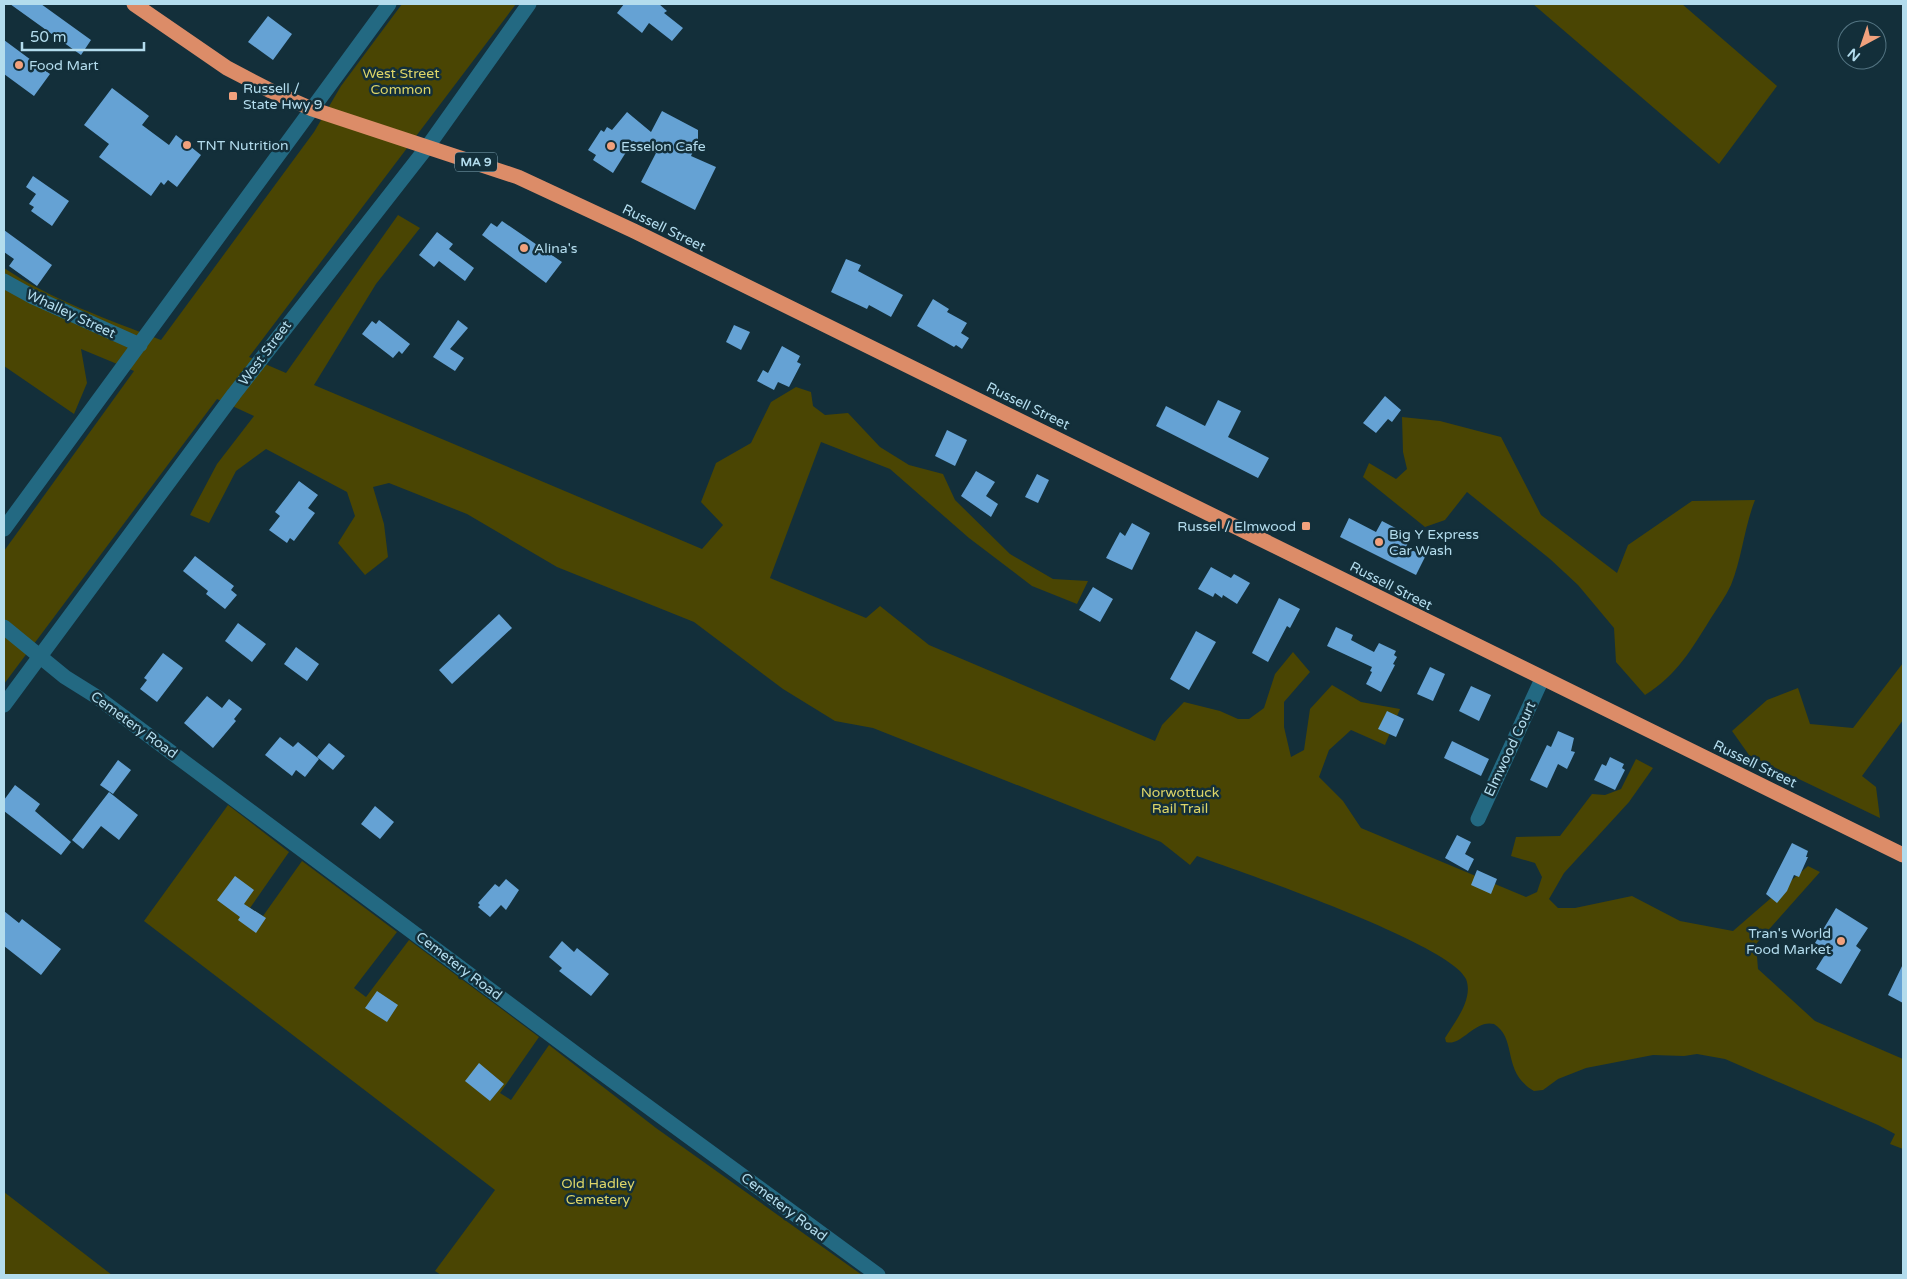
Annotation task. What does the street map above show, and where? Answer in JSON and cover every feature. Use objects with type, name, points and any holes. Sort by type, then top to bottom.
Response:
[{"type":"highway","name":"Russell Street","points":[[134,4],[227,68],[312,109],[518,177],[642,235],[1142,479],[1542,679],[1903,855]]},
{"type":"street","points":[[4,528],[389,4]]},
{"type":"street","name":"West Street","points":[[4,705],[234,394],[428,146],[529,4]]},
{"type":"street","name":"Whalley Street","points":[[4,281],[33,297],[140,345]]},
{"type":"street","name":"Cemetery Road","points":[[4,627],[40,657],[121,714],[591,1065],[878,1275]]},
{"type":"street","name":"Elmwood Court","points":[[1478,819],[1542,679]]},
{"type":"green space","points":[[402,4],[516,4],[249,357],[286,373],[398,215],[420,228],[376,284],[314,385],[702,549],[723,525],[701,502],[716,463],[751,443],[771,402],[796,387],[811,392],[813,406],[825,415],[848,413],[880,447],[909,465],[943,474],[955,500],[1010,554],[1053,579],[1088,581],[1077,604],[1032,586],[969,538],[890,469],[821,442],[770,578],[866,618],[880,606],[929,645],[1155,741],[1162,725],[1184,702],[1220,711],[1238,719],[1249,719],[1264,708],[1275,674],[1293,652],[1310,672],[1284,702],[1284,727],[1291,757],[1304,750],[1310,709],[1332,685],[1361,702],[1400,709],[1385,745],[1351,730],[1329,750],[1319,777],[1343,801],[1361,828],[1526,897],[1537,892],[1542,877],[1535,863],[1511,856],[1516,837],[1560,836],[1592,794],[1605,795],[1621,789],[1636,759],[1653,768],[1629,802],[1564,873],[1549,899],[1558,908],[1575,908],[1632,896],[1680,921],[1733,931],[1808,866],[1820,872],[1756,944],[1758,969],[1815,1021],[1903,1059],[1903,1149],[1890,1144],[1895,1134],[1878,1125],[1725,1059],[1697,1054],[1684,1056],[1653,1055],[1586,1068],[1558,1079],[1543,1090],[1534,1091],[1517,1075],[1506,1038],[1494,1024],[1481,1025],[1457,1041],[1446,1042],[1445,1038],[1465,1003],[1468,987],[1466,979],[1452,964],[1424,947],[1343,910],[1197,856],[1190,865],[1161,842],[873,728],[835,721],[783,689],[694,622],[557,567],[467,514],[389,483],[373,487],[384,524],[388,557],[365,575],[338,543],[355,516],[347,492],[266,449],[236,471],[209,523],[190,515],[217,464],[254,416],[217,399],[4,684],[4,551],[134,371],[81,349],[87,383],[74,414],[4,366],[4,268],[41,290],[161,340],[314,132],[341,86]]},
{"type":"green space","points":[[1533,4],[1682,4],[1777,86],[1719,164]]},
{"type":"green space","points":[[1402,417],[1440,421],[1501,437],[1541,515],[1617,573],[1628,545],[1692,501],[1755,500],[1731,585],[1697,641],[1675,670],[1645,695],[1616,662],[1614,628],[1578,585],[1550,559],[1467,492],[1445,520],[1425,527],[1363,477],[1369,463],[1396,479],[1407,469],[1403,452]]},
{"type":"green space","points":[[1903,663],[1903,720],[1862,776],[1876,787],[1880,818],[1749,755],[1732,731],[1767,700],[1798,688],[1810,724],[1853,728]]},
{"type":"green space","name":"Old Hadley Cemetery","points":[[228,805],[289,852],[250,908],[263,916],[302,861],[397,932],[354,988],[366,997],[409,940],[539,1037],[500,1093],[511,1100],[549,1045],[656,1128],[862,1275],[441,1275],[435,1271],[495,1190],[144,921]]},
{"type":"green space","points":[[4,1192],[112,1275],[4,1275]]},
{"type":"building","points":[[10,4],[41,4],[91,40],[81,55]]},
{"type":"building","points":[[624,4],[659,4],[667,11],[664,13],[683,28],[672,41],[649,23],[642,33],[617,13]]},
{"type":"building","points":[[268,16],[292,34],[273,60],[248,42]]},
{"type":"building","points":[[4,40],[50,74],[34,96],[4,74]]},
{"type":"building","points":[[112,88],[149,116],[142,125],[169,145],[176,135],[201,155],[177,187],[168,180],[164,185],[161,182],[151,196],[99,157],[109,144],[84,125]]},
{"type":"building","points":[[662,111],[698,130],[698,140],[691,156],[716,167],[695,210],[641,182],[656,153],[633,141],[613,173],[593,160],[596,155],[588,150],[601,130],[604,132],[607,127],[612,130],[627,112],[651,132]]},
{"type":"building","points":[[33,176],[69,201],[52,226],[31,211],[34,207],[29,204],[36,194],[26,187]]},
{"type":"building","points":[[502,221],[562,262],[546,283],[482,235],[491,223],[497,227]]},
{"type":"building","points":[[4,230],[52,265],[37,286],[9,266],[14,259],[4,252]]},
{"type":"building","points":[[437,232],[453,244],[449,249],[474,268],[465,281],[439,261],[434,267],[419,255]]},
{"type":"building","points":[[846,259],[861,265],[858,271],[903,295],[891,317],[869,305],[867,309],[831,292]]},
{"type":"building","points":[[933,299],[949,309],[947,312],[967,323],[961,333],[969,338],[962,349],[956,345],[954,347],[917,326]]},
{"type":"building","points":[[379,320],[410,344],[402,354],[399,351],[393,358],[362,334],[372,321],[376,324]]},
{"type":"building","points":[[458,320],[468,328],[450,349],[464,358],[455,371],[433,357]]},
{"type":"building","points":[[734,325],[750,332],[741,350],[726,342]]},
{"type":"building","points":[[782,346],[800,356],[797,362],[801,364],[789,387],[778,382],[774,390],[757,381],[763,370],[768,373]]},
{"type":"building","points":[[1385,396],[1401,410],[1392,422],[1388,419],[1376,433],[1363,423]]},
{"type":"building","points":[[1218,400],[1241,411],[1228,437],[1269,458],[1258,478],[1156,426],[1166,406],[1205,426]]},
{"type":"building","points":[[947,430],[967,440],[955,466],[935,456]]},
{"type":"building","points":[[976,471],[995,482],[986,496],[998,504],[991,517],[961,496]]},
{"type":"building","points":[[1037,474],[1049,480],[1038,503],[1025,497]]},
{"type":"building","points":[[299,481],[318,495],[308,508],[315,513],[294,541],[290,538],[287,543],[269,530],[280,516],[275,512]]},
{"type":"building","name":"Big Y Express Car Wash","points":[[1349,518],[1376,532],[1382,521],[1411,536],[1406,547],[1425,557],[1416,575],[1340,537]]},
{"type":"building","points":[[1132,523],[1150,533],[1132,570],[1106,558],[1120,532],[1125,536]]},
{"type":"building","points":[[195,556],[234,586],[231,590],[237,595],[225,609],[206,594],[208,591],[183,571]]},
{"type":"building","points":[[1211,567],[1231,578],[1234,574],[1250,583],[1237,604],[1223,595],[1222,598],[1215,593],[1213,597],[1198,589]]},
{"type":"building","points":[[1093,587],[1113,599],[1100,622],[1079,610]]},
{"type":"building","points":[[1279,598],[1300,609],[1290,628],[1287,626],[1268,662],[1252,653]]},
{"type":"building","points":[[499,614],[512,628],[452,684],[439,670]]},
{"type":"building","points":[[238,623],[266,644],[252,662],[225,641]]},
{"type":"building","points":[[1336,627],[1353,635],[1351,640],[1374,652],[1379,643],[1396,651],[1394,655],[1397,657],[1393,664],[1395,665],[1381,692],[1366,684],[1372,672],[1370,671],[1372,667],[1327,646]]},
{"type":"building","points":[[1196,631],[1216,642],[1189,690],[1170,679]]},
{"type":"building","points":[[296,647],[319,664],[307,681],[284,664]]},
{"type":"building","points":[[163,653],[183,668],[157,702],[140,689],[147,680],[144,678]]},
{"type":"building","points":[[1430,667],[1445,674],[1433,701],[1417,694]]},
{"type":"building","points":[[1471,686],[1491,695],[1479,721],[1459,711]]},
{"type":"building","points":[[207,696],[222,708],[229,699],[242,709],[234,719],[236,721],[213,748],[184,723]]},
{"type":"building","points":[[1387,711],[1404,719],[1396,737],[1378,729]]},
{"type":"building","points":[[1558,731],[1574,738],[1571,751],[1575,752],[1567,769],[1558,764],[1547,788],[1530,780],[1547,745],[1551,747]]},
{"type":"building","points":[[280,737],[293,747],[298,742],[319,759],[305,777],[296,770],[292,776],[265,755]]},
{"type":"building","points":[[1452,741],[1489,759],[1481,776],[1444,758]]},
{"type":"building","points":[[329,743],[345,756],[333,770],[317,757]]},
{"type":"building","points":[[1610,757],[1624,764],[1622,768],[1625,770],[1615,790],[1594,780],[1602,764],[1606,766]]},
{"type":"building","points":[[118,760],[131,770],[113,794],[100,785]]},
{"type":"building","points":[[15,785],[40,804],[35,811],[71,842],[61,855],[4,811],[4,800]]},
{"type":"building","points":[[109,792],[138,815],[119,840],[101,826],[83,849],[72,840]]},
{"type":"building","points":[[375,806],[394,822],[380,839],[361,824]]},
{"type":"building","points":[[1457,835],[1471,842],[1465,854],[1474,859],[1468,871],[1445,858]]},
{"type":"building","points":[[1792,843],[1808,851],[1806,857],[1808,857],[1799,877],[1794,875],[1787,891],[1777,903],[1766,894]]},
{"type":"building","points":[[1477,870],[1497,879],[1491,894],[1471,885]]},
{"type":"building","points":[[235,876],[254,890],[244,904],[266,918],[256,933],[238,920],[240,917],[217,900]]},
{"type":"building","points":[[506,879],[519,890],[506,910],[501,905],[490,917],[478,907],[480,905],[478,903],[495,884],[499,887]]},
{"type":"building","points":[[1836,908],[1868,928],[1856,946],[1861,950],[1841,984],[1816,969],[1828,950],[1815,943]]},
{"type":"building","points":[[4,911],[19,923],[22,919],[61,949],[41,975],[4,946]]},
{"type":"building","points":[[562,941],[574,952],[577,948],[609,974],[591,996],[559,971],[562,968],[549,957]]},
{"type":"building","points":[[1903,964],[1903,1003],[1888,995]]},
{"type":"building","points":[[377,991],[398,1005],[387,1022],[365,1008]]},
{"type":"building","points":[[479,1063],[504,1084],[490,1101],[465,1081]]},
{"type":"place","name":"Food Mart","points":[[19,65]]},
{"type":"place","name":"Russell / State Hwy 9","points":[[233,96]]},
{"type":"place","name":"TNT Nutrition","points":[[187,145]]},
{"type":"place","name":"Esselon Cafe","points":[[611,146]]},
{"type":"place","name":"Alina's","points":[[524,248]]},
{"type":"place","name":"Russel / Elmwood","points":[[1306,526]]},
{"type":"place","name":"Big Y Express Car Wash","points":[[1379,542]]},
{"type":"place","name":"Tran's World Food Market","points":[[1841,941]]},
{"type":"park label","name":"West Street Common","points":[[401,82]]},
{"type":"park label","name":"Norwottuck Rail Trail","points":[[1180,800]]}]
